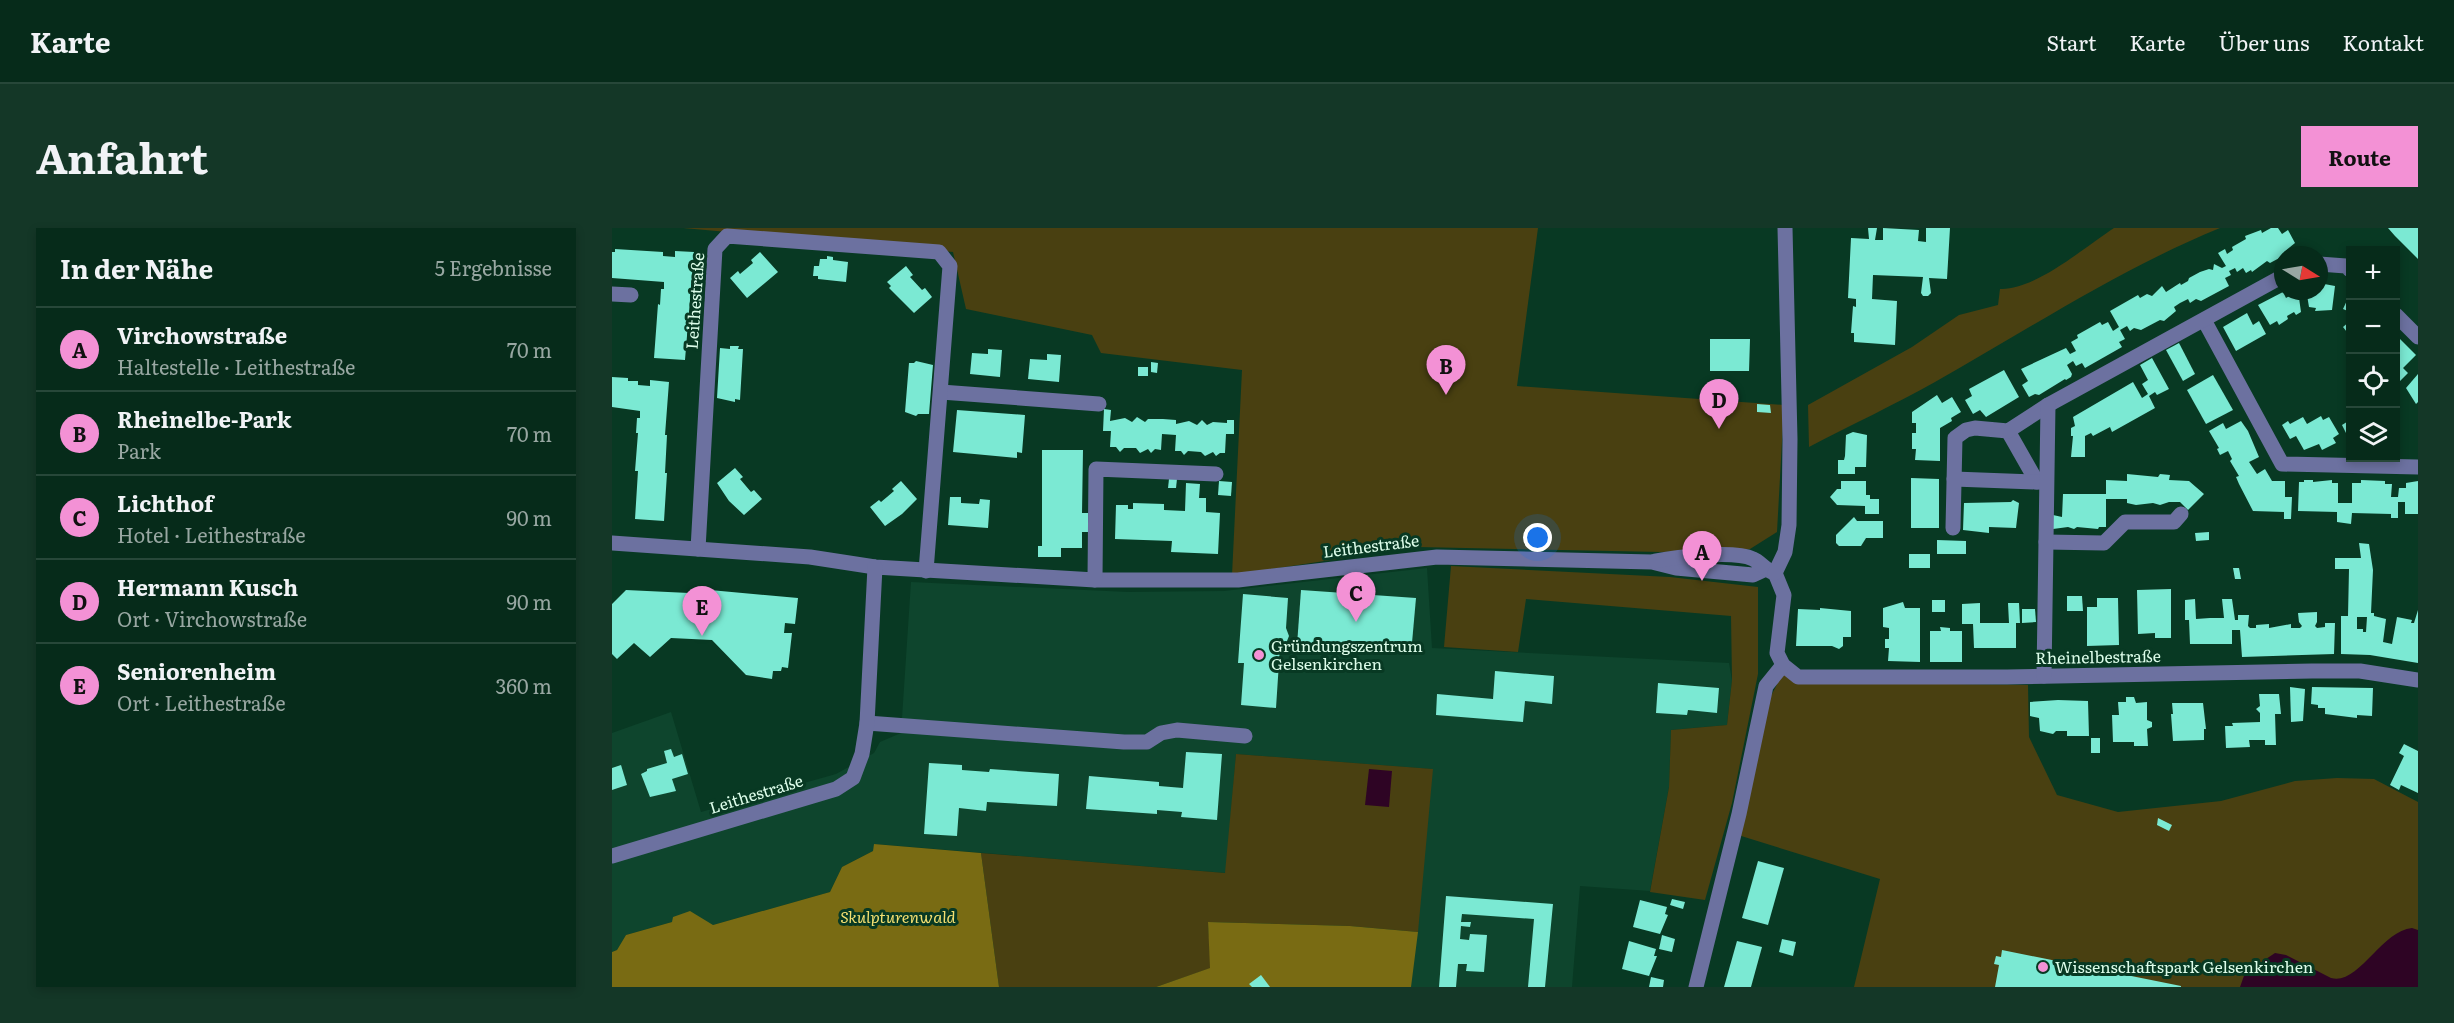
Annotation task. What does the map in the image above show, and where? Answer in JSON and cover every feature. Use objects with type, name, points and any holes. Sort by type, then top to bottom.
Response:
[{"type":"street","points":[[1696,987],[1739,814],[1766,686],[1783,665],[1778,653],[1784,595],[1771,571],[1785,552],[1789,525],[1790,439],[1785,228]]},
{"type":"street","name":"Leithestraße","points":[[698,549],[715,249],[727,236],[939,252],[950,266],[926,571]]},
{"type":"street","points":[[2328,265],[2346,266]]},
{"type":"street","points":[[1953,528],[1955,438],[1966,430],[1975,428],[2008,431],[2048,405],[2274,281]]},
{"type":"street","points":[[612,294],[631,295]]},
{"type":"street","points":[[2400,319],[2418,337]]},
{"type":"street","points":[[2204,320],[2282,464],[2418,466]]},
{"type":"street","points":[[941,392],[1099,404]]},
{"type":"street","points":[[2044,676],[2046,543],[2041,482],[2048,405]]},
{"type":"street","points":[[2008,431],[2041,482]]},
{"type":"street","points":[[1095,580],[1096,469],[1216,474]]},
{"type":"street","points":[[1954,479],[2041,482]]},
{"type":"street","points":[[2046,543],[2104,543],[2125,522],[2174,522],[2181,514]]},
{"type":"street","name":"Leithestraße","points":[[612,543],[810,557],[875,567],[926,571],[1095,580],[1238,580],[1446,557],[1652,562],[1677,556],[1738,555],[1753,559],[1771,571]]},
{"type":"street","name":"Leithestraße","points":[[612,856],[836,789],[853,778],[862,754],[867,723],[875,567]]},
{"type":"street","name":"Rheinelbestraße","points":[[1783,665],[1798,677],[2360,671],[2418,680]]},
{"type":"street","points":[[867,723],[1124,742],[1147,742],[1161,733],[1177,730],[1245,736]]},
{"type":"shaded area","points":[[683,228],[1538,228],[1517,386],[1784,405],[1777,532],[1750,549],[1661,552],[1417,547],[1232,575],[1242,370],[1101,353],[1092,335],[966,309],[953,252]]},
{"type":"shaded area","points":[[2114,228],[2220,228],[2146,262],[2075,300],[1935,382],[1809,447],[1808,405],[1912,347],[1959,315],[1998,305],[2000,289],[2013,288],[2043,276]]},
{"type":"shaded area","points":[[1451,566],[1670,577],[1758,587],[1758,674],[1732,803],[1705,900],[1650,892],[1669,787],[1671,730],[1727,725],[1732,680],[1731,616],[1526,599],[1518,652],[1444,647]]},
{"type":"shaded area","points":[[1427,568],[1432,648],[1729,663],[1732,680],[1727,725],[1671,730],[1669,787],[1650,891],[1580,886],[1572,987],[1410,987],[1432,769],[1236,754],[1226,873],[875,844],[873,851],[842,867],[830,892],[713,925],[672,922],[626,935],[617,950],[612,952],[612,733],[671,712],[701,812],[836,774],[874,753],[880,742],[901,733],[911,582],[1128,592],[1224,591]]},
{"type":"shaded area","name":"Wissenschaftspark Gelsenkirchen","points":[[1782,675],[1947,684],[2028,685],[2029,737],[2057,795],[2118,812],[2221,801],[2295,781],[2337,778],[2374,779],[2418,802],[2418,987],[1854,987],[1880,879],[1738,835],[1762,713]]},
{"type":"shaded area","points":[[1236,754],[1433,769],[1418,932],[1350,926],[1208,922],[1211,968],[1156,987],[999,987],[981,853],[1225,873]]},
{"type":"shaded area","points":[[1369,769],[1392,771],[1389,807],[1365,805]]},
{"type":"shaded area","points":[[2412,928],[2418,930],[2418,987],[2240,987],[2245,973],[2275,953],[2286,955],[2331,978],[2341,978],[2351,974],[2390,938],[2401,931]]},
{"type":"green space","name":"Skulpturenwald","points":[[874,844],[981,853],[999,987],[612,987],[612,952],[617,950],[626,935],[672,922],[673,917],[690,911],[713,925],[830,892],[842,867],[873,851]]},
{"type":"green space","points":[[1208,922],[1350,926],[1418,932],[1411,987],[1156,987],[1210,968]]},
{"type":"building","points":[[1868,228],[1877,228],[1875,240],[1883,240],[1883,228],[1919,230],[1918,241],[1926,242],[1926,228],[1950,228],[1947,279],[1929,278],[1931,293],[1928,296],[1923,296],[1921,293],[1923,277],[1873,275],[1872,299],[1897,301],[1895,345],[1854,342],[1854,333],[1851,333],[1853,306],[1856,307],[1856,299],[1848,298],[1851,238],[1869,239]]},
{"type":"building","points":[[2271,228],[2278,228],[2282,234],[2288,230],[2295,243],[2291,246],[2274,246],[2274,261],[2270,263],[2267,261],[2252,272],[2251,270],[2246,273],[2243,268],[2237,272],[2235,268],[2229,271],[2231,275],[2225,278],[2229,286],[2201,301],[2196,299],[2190,303],[2188,299],[2180,303],[2174,307],[2176,311],[2164,321],[2160,320],[2141,330],[2134,328],[2130,331],[2127,326],[2120,330],[2125,339],[2119,342],[2122,347],[2085,368],[2082,363],[2076,366],[2073,361],[2067,365],[2072,374],[2071,377],[2039,395],[2029,397],[2022,385],[2028,381],[2021,369],[2066,348],[2070,354],[2076,351],[2071,342],[2078,338],[2077,335],[2100,322],[2102,325],[2108,322],[2113,331],[2119,327],[2110,311],[2138,295],[2140,298],[2147,294],[2152,296],[2162,286],[2166,292],[2200,272],[2213,270],[2214,264],[2222,268],[2226,266],[2218,253],[2225,249],[2227,254],[2233,250],[2232,247],[2246,239],[2245,236],[2261,230],[2262,233]]},
{"type":"building","points":[[2388,228],[2418,228],[2418,259],[2395,236]]},
{"type":"building","points":[[615,249],[663,252],[663,256],[675,257],[675,251],[694,252],[685,360],[654,358],[658,304],[660,305],[664,282],[612,278],[612,252],[615,252]]},
{"type":"building","points":[[760,252],[778,272],[747,298],[730,278],[738,271],[740,274],[753,263],[751,260]]},
{"type":"building","points":[[827,256],[833,257],[833,260],[848,262],[846,282],[818,279],[818,276],[813,276],[814,266],[819,266],[820,259],[827,259]]},
{"type":"building","points":[[906,266],[913,275],[910,277],[922,290],[925,288],[932,297],[914,313],[889,288],[891,286],[887,282]]},
{"type":"building","points":[[2328,285],[2335,286],[2332,310],[2315,311],[2316,308],[2309,307],[2308,300],[2328,300]]},
{"type":"building","points":[[2274,297],[2274,300],[2299,300],[2301,312],[2296,315],[2294,312],[2287,316],[2288,319],[2279,325],[2277,321],[2270,325],[2258,305]]},
{"type":"building","points":[[2247,313],[2253,325],[2259,321],[2266,334],[2236,351],[2223,327]]},
{"type":"building","points":[[1710,339],[1750,339],[1749,371],[1710,371]]},
{"type":"building","points":[[2400,339],[2416,355],[2403,368],[2408,373],[2400,381]]},
{"type":"building","points":[[2179,343],[2195,374],[2183,381],[2166,350]]},
{"type":"building","points":[[730,346],[739,346],[738,349],[743,349],[740,400],[735,399],[735,402],[717,398],[720,348],[730,349]]},
{"type":"building","points":[[988,349],[1002,350],[1000,377],[970,374],[972,353],[988,354]]},
{"type":"building","points":[[1047,354],[1061,355],[1059,382],[1028,379],[1030,359],[1047,360]]},
{"type":"building","points":[[2152,358],[2169,389],[2149,396],[2155,408],[2112,432],[2110,427],[2093,436],[2091,433],[2085,436],[2085,457],[2071,457],[2073,436],[2071,436],[2071,428],[2075,426],[2073,417],[2133,382],[2142,398],[2148,394],[2142,384],[2148,380],[2140,365]]},
{"type":"building","points":[[916,361],[933,365],[929,414],[916,416],[905,412],[909,363]]},
{"type":"building","points":[[1151,362],[1158,363],[1157,373],[1151,372]]},
{"type":"building","points":[[1138,367],[1148,367],[1148,376],[1138,376]]},
{"type":"building","points":[[2004,370],[2019,397],[1986,417],[1980,410],[1973,414],[1965,400],[1972,396],[1969,389]]},
{"type":"building","points":[[2418,374],[2418,402],[2416,404],[2406,388]]},
{"type":"building","points":[[2213,375],[2233,410],[2206,424],[2187,390]]},
{"type":"building","points":[[612,377],[638,381],[638,385],[650,386],[650,380],[669,382],[665,435],[667,435],[665,473],[667,473],[664,521],[635,519],[638,471],[635,471],[638,433],[636,433],[640,411],[612,407]]},
{"type":"building","points":[[1937,395],[1942,403],[1952,397],[1961,412],[1940,428],[1940,461],[1915,460],[1916,449],[1912,449],[1912,433],[1916,433],[1916,423],[1912,423],[1912,412]]},
{"type":"building","points":[[1757,404],[1770,405],[1771,413],[1757,412]]},
{"type":"building","points":[[1104,409],[1111,410],[1110,421],[1125,418],[1132,422],[1137,417],[1145,422],[1148,419],[1163,419],[1176,420],[1176,424],[1189,421],[1197,425],[1202,420],[1207,425],[1213,422],[1227,423],[1227,420],[1234,420],[1234,434],[1226,434],[1225,453],[1216,456],[1213,452],[1205,456],[1201,452],[1188,451],[1184,455],[1181,451],[1175,451],[1176,435],[1162,434],[1161,450],[1155,449],[1151,453],[1148,449],[1140,453],[1136,448],[1124,448],[1120,452],[1116,447],[1110,447],[1111,431],[1103,431]]},
{"type":"building","points":[[957,410],[1025,415],[1022,453],[1017,452],[1017,458],[953,452]]},
{"type":"building","points":[[2321,416],[2323,420],[2329,417],[2339,434],[2333,438],[2336,443],[2322,450],[2319,444],[2304,450],[2296,436],[2290,439],[2282,425],[2288,421],[2290,424],[2303,417],[2307,424]]},
{"type":"building","points":[[2241,421],[2259,457],[2249,462],[2257,474],[2265,469],[2272,481],[2285,481],[2285,497],[2292,497],[2291,519],[2284,519],[2284,512],[2253,511],[2236,477],[2239,476],[2230,461],[2232,459],[2228,451],[2220,455],[2217,449],[2219,448],[2209,431],[2223,423],[2226,429]]},
{"type":"building","points":[[1853,432],[1867,435],[1866,467],[1855,467],[1855,474],[1838,474],[1838,460],[1844,460],[1845,456],[1846,435]]},
{"type":"building","points":[[1042,450],[1083,450],[1082,513],[1088,513],[1088,532],[1082,532],[1082,548],[1061,548],[1061,557],[1038,557],[1038,546],[1042,546]]},
{"type":"building","points":[[735,468],[743,477],[740,479],[751,492],[754,490],[762,499],[744,515],[729,501],[717,483]]},
{"type":"building","points":[[2127,474],[2158,477],[2160,474],[2170,475],[2169,480],[2189,481],[2204,494],[2188,510],[2180,502],[2136,505],[2127,503],[2127,499],[2106,499],[2106,527],[2053,529],[2053,515],[2062,517],[2063,494],[2106,494],[2106,480],[2127,481]]},
{"type":"building","points":[[1911,478],[1939,479],[1939,528],[1911,528]]},
{"type":"building","points":[[1169,479],[1177,479],[1176,488],[1168,488]]},
{"type":"building","points":[[2304,480],[2313,480],[2313,482],[2332,480],[2332,483],[2338,483],[2338,503],[2352,503],[2352,483],[2361,483],[2361,480],[2385,481],[2385,484],[2392,484],[2391,497],[2398,497],[2399,488],[2406,488],[2406,483],[2418,481],[2418,514],[2405,514],[2405,502],[2398,502],[2398,518],[2391,518],[2391,514],[2352,513],[2351,524],[2337,522],[2337,512],[2298,511],[2299,482],[2304,482]]},
{"type":"building","points":[[901,481],[917,499],[885,526],[870,507],[887,497]]},
{"type":"building","points":[[1219,481],[1232,482],[1231,496],[1218,495]]},
{"type":"building","points":[[1841,481],[1866,481],[1866,495],[1870,495],[1870,499],[1879,499],[1879,514],[1865,514],[1865,506],[1837,505],[1830,497],[1837,489],[1841,489]]},
{"type":"building","points":[[1186,483],[1200,484],[1199,498],[1206,498],[1206,512],[1220,513],[1218,554],[1171,552],[1172,541],[1115,539],[1116,505],[1128,505],[1128,509],[1133,509],[1133,503],[1164,504],[1164,510],[1185,511]]},
{"type":"building","points":[[950,497],[961,497],[961,503],[979,504],[980,499],[990,500],[988,528],[948,525]]},
{"type":"building","points":[[2013,500],[2019,503],[2016,528],[1989,527],[1989,533],[1963,530],[1964,503],[2011,502]]},
{"type":"building","points":[[1854,517],[1857,521],[1883,521],[1883,538],[1866,538],[1861,546],[1839,546],[1836,543],[1836,535]]},
{"type":"building","points":[[2209,532],[2209,540],[2196,541],[2195,533]]},
{"type":"building","points":[[1937,540],[1966,541],[1966,554],[1937,554]]},
{"type":"building","points":[[2359,543],[2369,544],[2373,570],[2371,613],[2386,619],[2383,642],[2392,644],[2397,617],[2412,620],[2411,623],[2414,623],[2418,610],[2418,663],[2370,655],[2341,654],[2341,616],[2348,616],[2349,569],[2335,569],[2335,558],[2361,558]],"holes":[[[2357,617],[2367,617],[2366,632],[2363,632],[2363,629],[2357,629]]]},
{"type":"building","points":[[1909,554],[1930,554],[1930,568],[1909,568]]},
{"type":"building","points":[[2233,568],[2239,568],[2241,579],[2235,579]]},
{"type":"building","points":[[2171,589],[2171,638],[2155,638],[2155,633],[2138,634],[2137,590]]},
{"type":"building","points":[[626,590],[710,594],[710,590],[798,598],[795,624],[785,623],[784,633],[792,633],[788,668],[782,667],[781,671],[773,671],[772,679],[746,675],[712,640],[671,638],[650,657],[634,643],[617,659],[612,654],[612,604]]},
{"type":"building","points":[[1301,590],[1416,598],[1411,654],[1297,645]]},
{"type":"building","name":"Gründungszentrum Gelsenkirchen","points":[[1243,594],[1288,598],[1286,628],[1289,636],[1285,646],[1280,647],[1276,708],[1241,705],[1244,663],[1238,663]]},
{"type":"building","points":[[2067,596],[2082,596],[2083,611],[2067,611]]},
{"type":"building","points":[[2097,598],[2118,598],[2119,645],[2087,646],[2087,607],[2097,607]]},
{"type":"building","points":[[2195,599],[2196,619],[2224,618],[2222,599],[2232,599],[2235,620],[2238,620],[2238,615],[2249,615],[2248,626],[2250,628],[2256,628],[2256,625],[2269,624],[2269,628],[2291,624],[2291,628],[2300,628],[2302,626],[2298,613],[2317,612],[2315,626],[2317,628],[2325,627],[2325,623],[2335,623],[2334,654],[2242,657],[2240,630],[2232,630],[2232,644],[2190,644],[2189,620],[2185,620],[2185,600]]},
{"type":"building","points":[[1932,600],[1945,600],[1945,612],[1932,612]]},
{"type":"building","points":[[1903,602],[1905,608],[1920,608],[1920,662],[1888,661],[1889,648],[1885,648],[1885,639],[1889,639],[1889,628],[1883,627],[1883,608]]},
{"type":"building","points":[[1980,603],[1980,623],[2009,623],[2008,603],[2019,603],[2020,623],[2016,623],[2016,648],[1974,648],[1973,624],[1962,624],[1962,604]]},
{"type":"building","points":[[1820,608],[1851,611],[1851,637],[1843,637],[1843,646],[1839,649],[1832,646],[1796,646],[1798,609],[1820,610]]},
{"type":"building","points":[[2022,609],[2035,609],[2036,622],[2022,623]]},
{"type":"building","points":[[1940,627],[1950,628],[1950,631],[1962,631],[1962,662],[1930,662],[1930,631],[1941,631]]},
{"type":"building","points":[[1495,671],[1554,676],[1552,704],[1525,701],[1523,722],[1436,715],[1437,694],[1493,699]]},
{"type":"building","points":[[1658,683],[1719,688],[1717,713],[1688,710],[1687,715],[1656,713]]},
{"type":"building","points":[[2290,687],[2305,689],[2303,721],[2291,722]]},
{"type":"building","points":[[2312,687],[2373,688],[2372,716],[2357,715],[2357,718],[2325,714],[2325,708],[2318,708],[2318,705],[2311,704]]},
{"type":"building","points":[[2259,694],[2279,694],[2281,714],[2275,714],[2276,745],[2265,745],[2265,740],[2249,740],[2250,747],[2226,748],[2225,726],[2233,726],[2232,723],[2260,722],[2260,713],[2256,709],[2260,706]]},
{"type":"building","points":[[2126,697],[2134,697],[2136,703],[2147,702],[2147,720],[2152,722],[2152,727],[2147,729],[2148,746],[2134,746],[2134,742],[2113,742],[2112,715],[2119,715],[2118,702],[2126,702]]},
{"type":"building","points":[[2088,701],[2089,736],[2067,736],[2067,731],[2056,731],[2053,734],[2040,731],[2039,718],[2030,716],[2030,702]]},
{"type":"building","points":[[2172,703],[2203,703],[2206,729],[2204,729],[2204,740],[2173,741]]},
{"type":"building","points":[[2091,738],[2100,738],[2100,753],[2091,753]]},
{"type":"building","points":[[2404,744],[2418,751],[2418,793],[2401,785],[2399,790],[2390,785],[2404,756],[2399,753]]},
{"type":"building","points":[[671,749],[674,757],[682,754],[688,774],[672,779],[676,791],[650,797],[641,774],[647,769],[667,763],[664,751]]},
{"type":"building","points":[[1186,752],[1222,754],[1217,820],[1181,817],[1182,812],[1157,810],[1157,814],[1086,809],[1089,776],[1159,782],[1159,786],[1183,788]]},
{"type":"building","points":[[929,763],[962,765],[962,770],[989,772],[990,769],[1059,774],[1057,806],[987,802],[986,811],[959,808],[957,836],[924,834]]},
{"type":"building","points":[[621,765],[627,785],[612,790],[612,768]]},
{"type":"building","points":[[2158,818],[2172,825],[2169,831],[2157,825]]},
{"type":"building","points":[[1758,861],[1784,868],[1768,925],[1742,918]]},
{"type":"building","points":[[1446,896],[1553,904],[1545,987],[1528,987],[1534,919],[1462,914],[1461,922],[1471,922],[1470,927],[1461,926],[1460,939],[1469,940],[1470,934],[1487,935],[1484,972],[1466,971],[1467,964],[1458,964],[1456,987],[1439,987]]},
{"type":"building","points":[[1672,899],[1685,902],[1683,909],[1670,905]]},
{"type":"building","points":[[1640,900],[1667,907],[1665,914],[1668,915],[1660,934],[1633,927]]},
{"type":"building","points":[[1662,935],[1675,939],[1672,952],[1659,949]]},
{"type":"building","points":[[1782,939],[1796,942],[1793,956],[1779,952]]},
{"type":"building","points":[[1629,941],[1656,949],[1654,956],[1657,956],[1649,976],[1622,969]]},
{"type":"building","points":[[1737,941],[1762,947],[1751,987],[1724,987]]},
{"type":"building","name":"Wissenschaftspark Gelsenkirchen","points":[[2002,950],[2181,987],[1995,987],[1999,965],[1994,964],[1996,956],[2001,957]]},
{"type":"building","points":[[1261,975],[1270,987],[1252,987],[1249,984]]},
{"type":"building","points":[[1651,977],[1664,980],[1663,987],[1649,987]]},
{"type":"place","name":"Rheinelbe-Park","points":[[1446,395]]},
{"type":"place","name":"Hermann Kusch","points":[[1719,429]]},
{"type":"place","name":"Virchowstraße","points":[[1702,581]]},
{"type":"place","name":"Lichthof","points":[[1356,622]]},
{"type":"place","name":"Seniorenheim","points":[[702,636]]},
{"type":"place","name":"Gründungszentrum Gelsenkirchen","points":[[1259,655]]},
{"type":"place","name":"Wissenschaftspark Gelsenkirchen","points":[[2043,967]]}]
